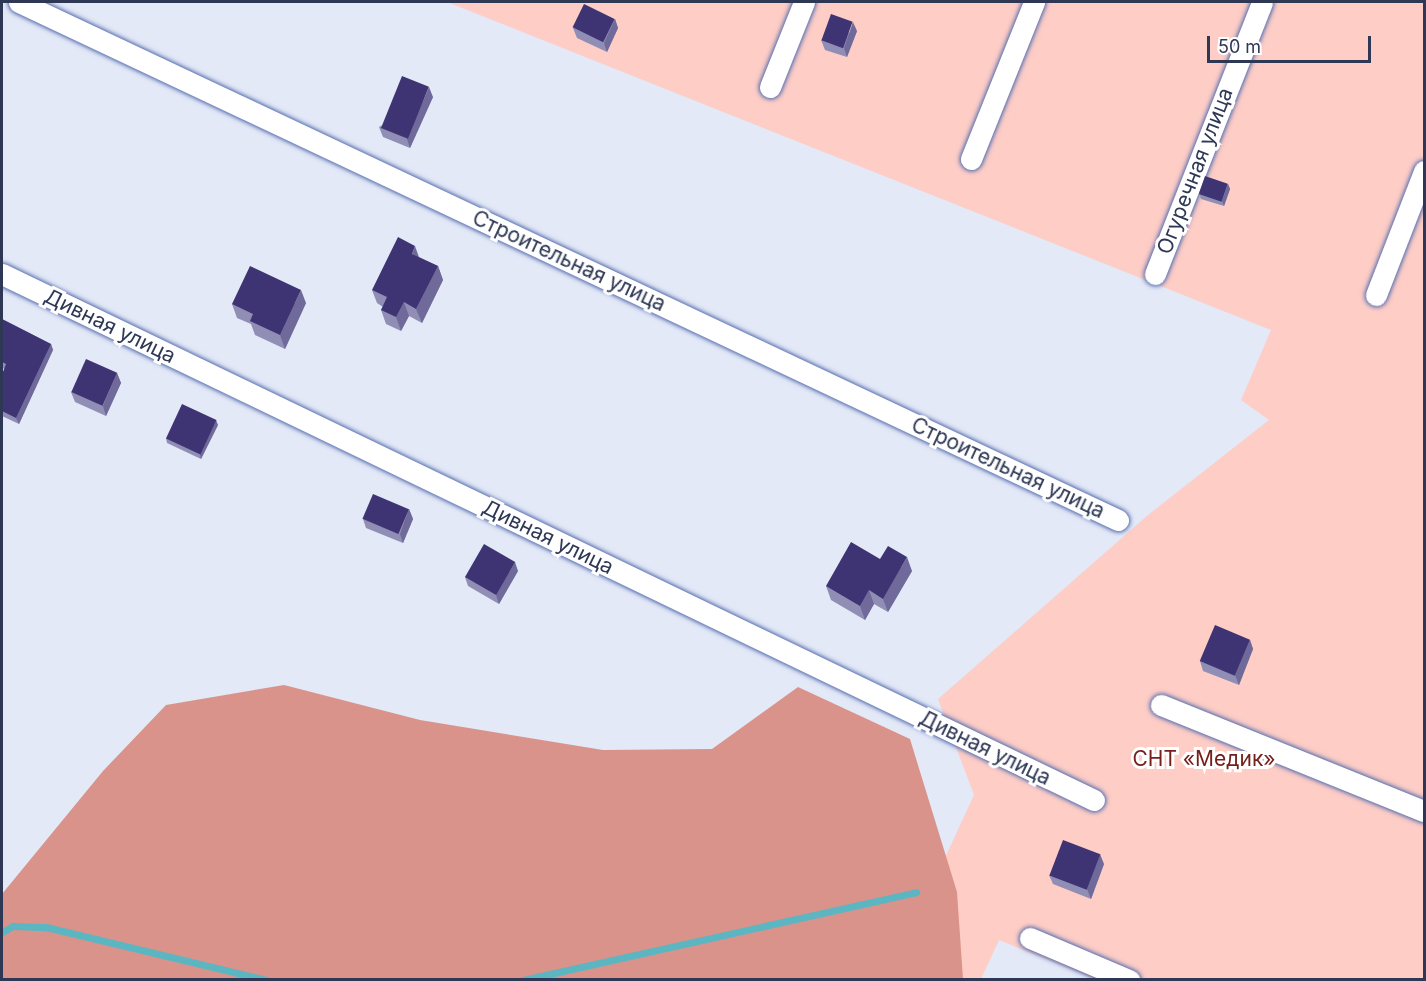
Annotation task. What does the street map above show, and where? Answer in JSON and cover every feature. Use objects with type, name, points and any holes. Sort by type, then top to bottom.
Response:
[{"type":"street","name":"Строительная улица","points":[[19,2],[1118,520]]},
{"type":"street","points":[[770,87],[804,2]]},
{"type":"street","points":[[971,159],[1034,2]]},
{"type":"street","name":"Огуречная улица","points":[[1155,274],[1262,2]]},
{"type":"street","points":[[1376,296],[1425,171]]},
{"type":"street","name":"Дивная улица","points":[[2,274],[1094,800]]},
{"type":"street","points":[[1161,705],[1425,812]]},
{"type":"street","points":[[1030,938],[1129,980]]},
{"type":"green space","name":"СНТ «Медик»","points":[[447,2],[1424,2],[1424,979],[1094,979],[999,940],[981,979],[889,979],[974,795],[938,699],[1148,515],[1269,420],[1241,400],[1271,330]]},
{"type":"shaded area","points":[[284,685],[420,720],[603,750],[712,749],[798,687],[910,739],[957,892],[963,979],[2,979],[2,894],[103,771],[166,705]]},
{"type":"building","points":[[584,4],[615,19],[603,42],[573,27]]},
{"type":"building","points":[[831,14],[853,22],[843,48],[821,40]]},
{"type":"building","points":[[402,76],[429,87],[408,139],[381,128]]},
{"type":"building","points":[[1205,176],[1228,184],[1222,202],[1199,194]]},
{"type":"building","points":[[398,237],[415,246],[412,254],[438,266],[416,309],[404,302],[396,317],[381,310],[387,297],[372,290]]},
{"type":"building","points":[[250,266],[301,290],[280,335],[250,321],[253,314],[232,304]]},
{"type":"building","points":[[2,319],[51,344],[16,418],[2,411],[2,375],[6,364],[2,362]]},
{"type":"building","points":[[86,359],[117,373],[102,406],[71,392]]},
{"type":"building","points":[[182,404],[216,420],[200,454],[166,438]]},
{"type":"building","points":[[373,494],[409,509],[398,534],[362,519]]},
{"type":"building","points":[[851,542],[880,559],[888,546],[907,557],[883,599],[869,590],[860,606],[826,586]]},
{"type":"building","points":[[484,544],[515,562],[496,595],[465,577]]},
{"type":"building","points":[[1215,625],[1250,640],[1235,676],[1200,661]]},
{"type":"building","points":[[1063,840],[1100,854],[1087,890],[1049,875]]},
{"type":"waterway","points":[[523,980],[916,892]]},
{"type":"waterway","points":[[2,932],[13,926],[46,927],[266,980]]}]
